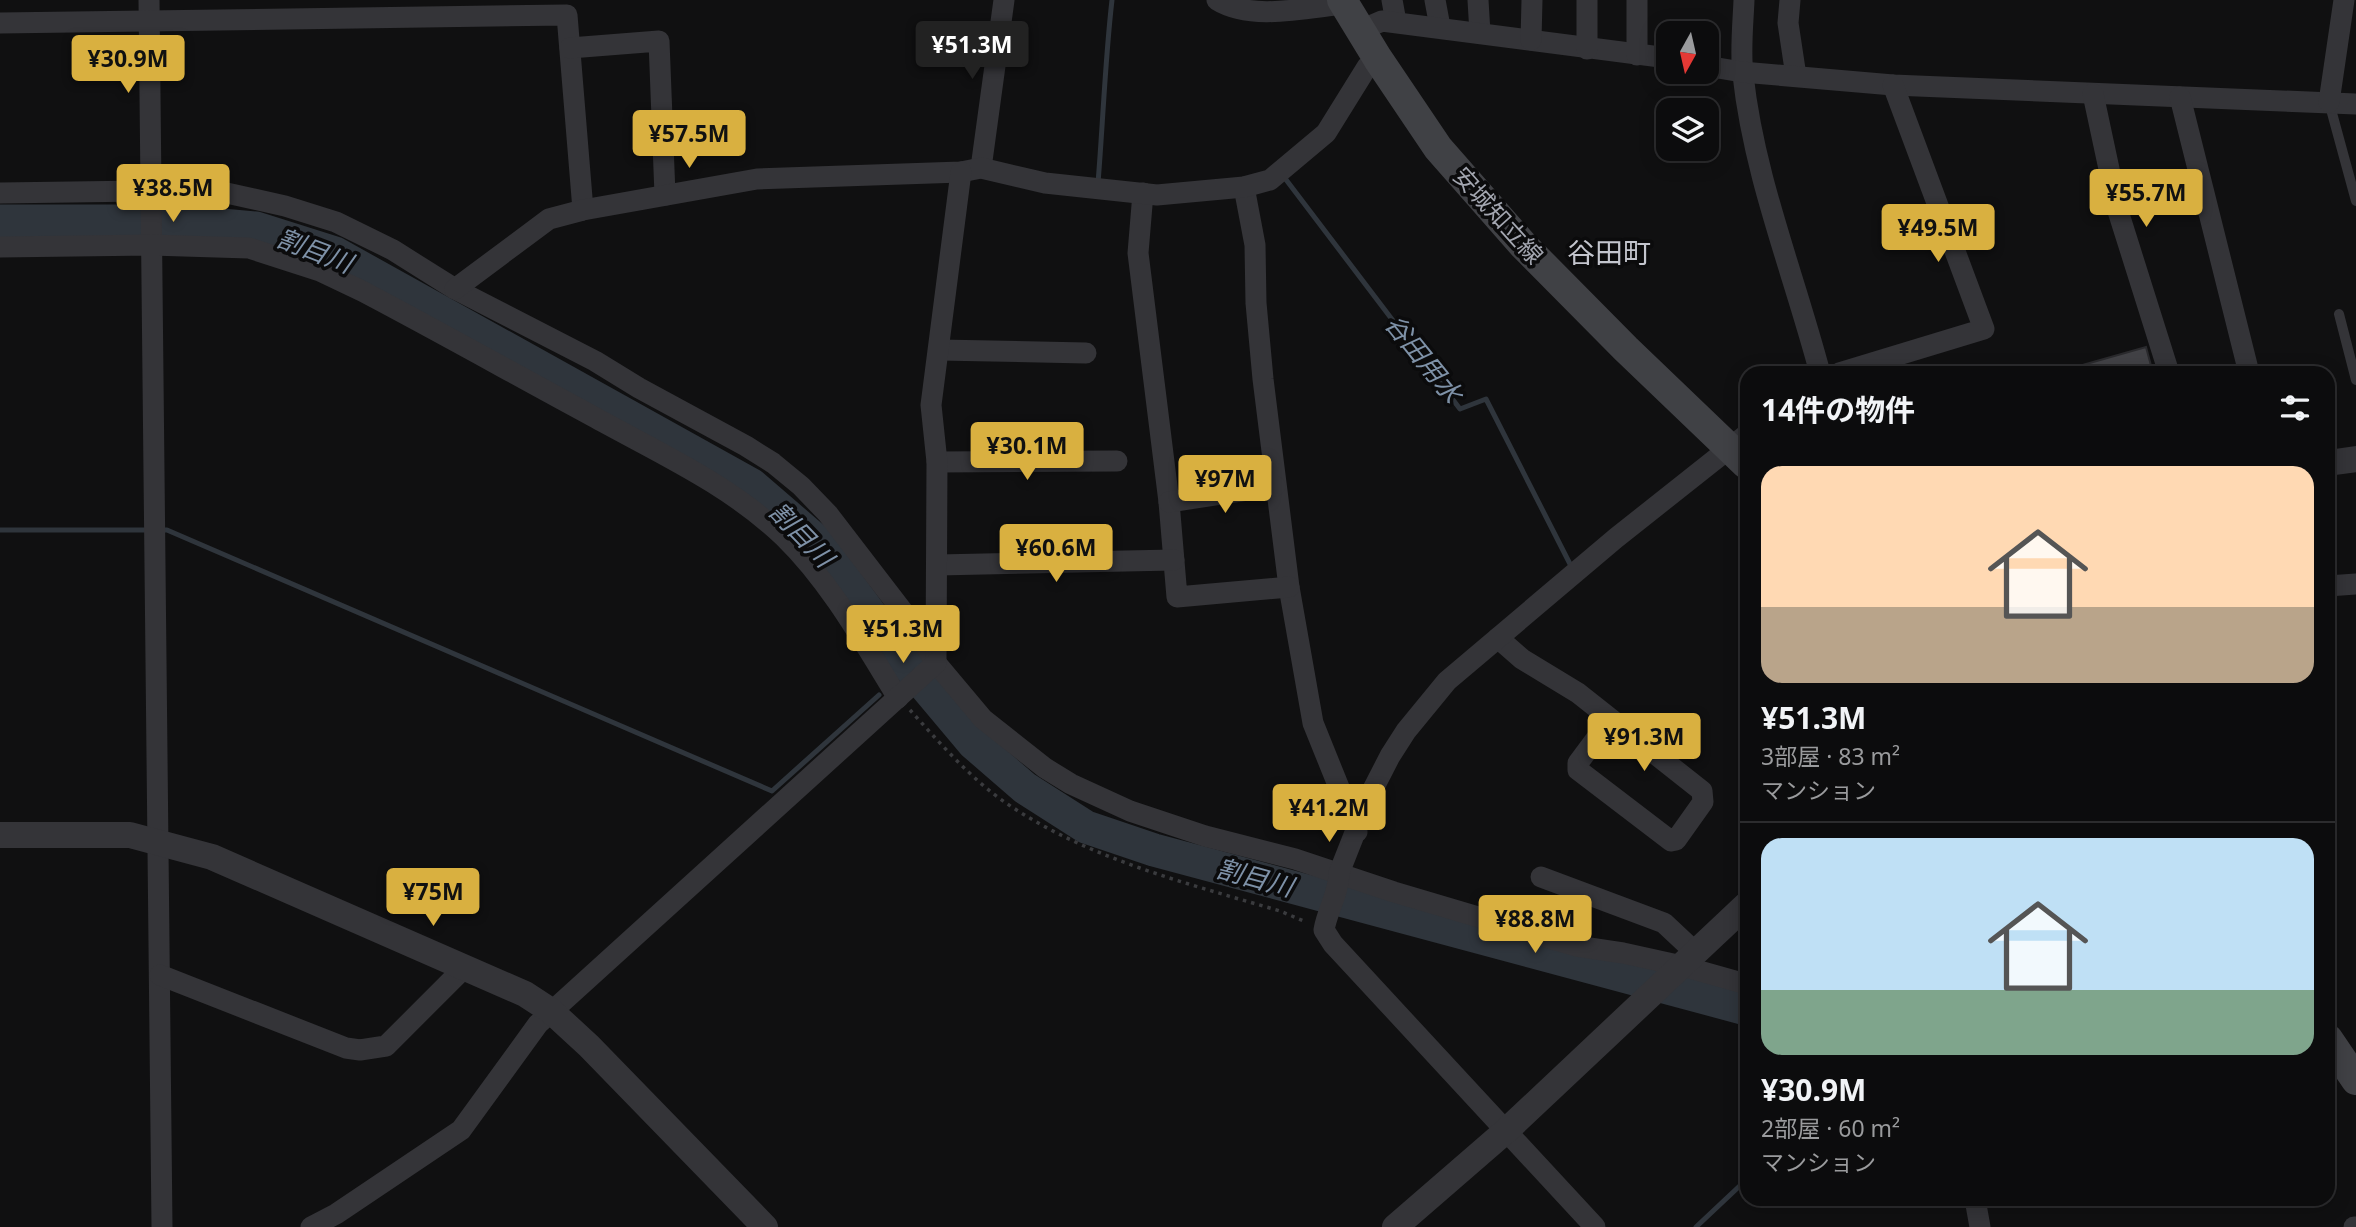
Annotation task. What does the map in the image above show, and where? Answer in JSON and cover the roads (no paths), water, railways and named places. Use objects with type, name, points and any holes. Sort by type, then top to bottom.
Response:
[{"type":"main road","name":"安城知立線","points":[[1343,2],[1378,60],[1438,148],[1524,246],[1626,349],[1740,448]]},
{"type":"main road","points":[[2335,1049],[2356,1080]]},
{"type":"street","points":[[149,0],[162,1227]]},
{"type":"street","points":[[311,1227],[336,1214],[461,1130],[538,1024],[936,663],[937,462],[931,405],[971,170],[1004,0]]},
{"type":"street","points":[[1217,0],[1230,8],[1255,12],[1343,2]]},
{"type":"street","points":[[1392,0],[1396,22]]},
{"type":"street","points":[[1434,0],[1440,27]]},
{"type":"street","points":[[1478,0],[1480,33]]},
{"type":"street","points":[[1531,40],[1532,0]]},
{"type":"street","points":[[1587,0],[1587,49]]},
{"type":"street","points":[[1637,0],[1637,55]]},
{"type":"street","points":[[1744,0],[1742,72],[1748,110],[1767,192],[1818,366]]},
{"type":"street","points":[[1790,0],[1788,23],[1796,76]]},
{"type":"street","points":[[2329,102],[2344,0]]},
{"type":"street","points":[[0,23],[567,15],[583,210]]},
{"type":"street","points":[[1361,30],[1382,21],[1396,22],[1656,57]]},
{"type":"street","points":[[570,48],[659,41],[665,195]]},
{"type":"street","points":[[455,289],[549,219],[583,210],[757,179],[971,170],[1045,183],[1157,195],[1244,187],[1270,180],[1326,134],[1367,67],[1378,60]]},
{"type":"street","points":[[1719,68],[1893,85],[2356,104]]},
{"type":"street","points":[[1862,366],[1984,329],[1893,85]]},
{"type":"street","points":[[2093,94],[2118,211],[2167,366]]},
{"type":"street","points":[[2180,97],[2247,366]]},
{"type":"street","points":[[1244,187],[1255,245],[1259,341],[1275,486],[1312,723],[1357,832]]},
{"type":"street","points":[[0,193],[151,197],[213,190],[325,218],[393,250],[455,289],[595,361],[773,463],[828,514],[907,617],[936,663],[983,719],[1045,768],[1070,784],[1161,822],[1339,878],[1576,946],[1689,959],[1740,981]]},
{"type":"street","points":[[1143,193],[1138,253],[1169,502],[1177,597],[1289,587]]},
{"type":"street","points":[[0,247],[249,248],[320,271],[457,341],[686,466],[752,508],[812,568],[849,619],[898,698]]},
{"type":"street","points":[[939,350],[1086,353]]},
{"type":"street","points":[[1595,1227],[1333,944],[1325,924],[1369,797],[1406,731],[1447,681],[1616,538],[1740,450]]},
{"type":"street","points":[[2335,462],[2356,459]]},
{"type":"street","points":[[937,462],[1117,461]]},
{"type":"street","points":[[1169,502],[1275,486]]},
{"type":"street","points":[[938,565],[1174,560]]},
{"type":"street","points":[[2335,586],[2356,584]]},
{"type":"street","points":[[1497,638],[1522,659],[1578,693],[1702,791],[1703,802],[1676,840],[1671,841],[1578,770],[1578,763],[1611,720]]},
{"type":"street","points":[[0,835],[130,835],[212,857],[525,994],[551,1012],[589,1045],[765,1227]]},
{"type":"street","points":[[1541,877],[1664,923],[1689,959]]},
{"type":"street","points":[[1395,1227],[1507,1130],[1740,911]]},
{"type":"street","points":[[160,975],[346,1048],[360,1050],[386,1046],[464,968]]},
{"type":"street","points":[[1976,1206],[1980,1227]]},
{"type":"lane","points":[[2329,102],[2356,201]]},
{"type":"lane","points":[[2339,314],[2356,380]]},
{"type":"waterway","name":"谷田用水","points":[[1100,183],[1112,0]]},
{"type":"waterway","name":"谷田用水","points":[[1284,177],[1460,409],[1486,399],[1570,564]]},
{"type":"waterway","name":"割目川","points":[[140,197],[140,238]]},
{"type":"waterway","name":"割目川","points":[[0,221],[178,221],[256,228],[335,253],[752,485],[817,541],[910,668],[973,743],[1025,788],[1086,827],[1154,850],[1740,1007]]},
{"type":"waterway","points":[[0,530],[151,530]]},
{"type":"waterway","points":[[161,530],[167,530],[772,791],[879,695]]},
{"type":"waterway","name":"割目川","points":[[904,673],[910,668]]},
{"type":"waterway","points":[[1696,1227],[1740,1186]]},
{"type":"district","name":"谷田町","points":[[1609,252]]}]
